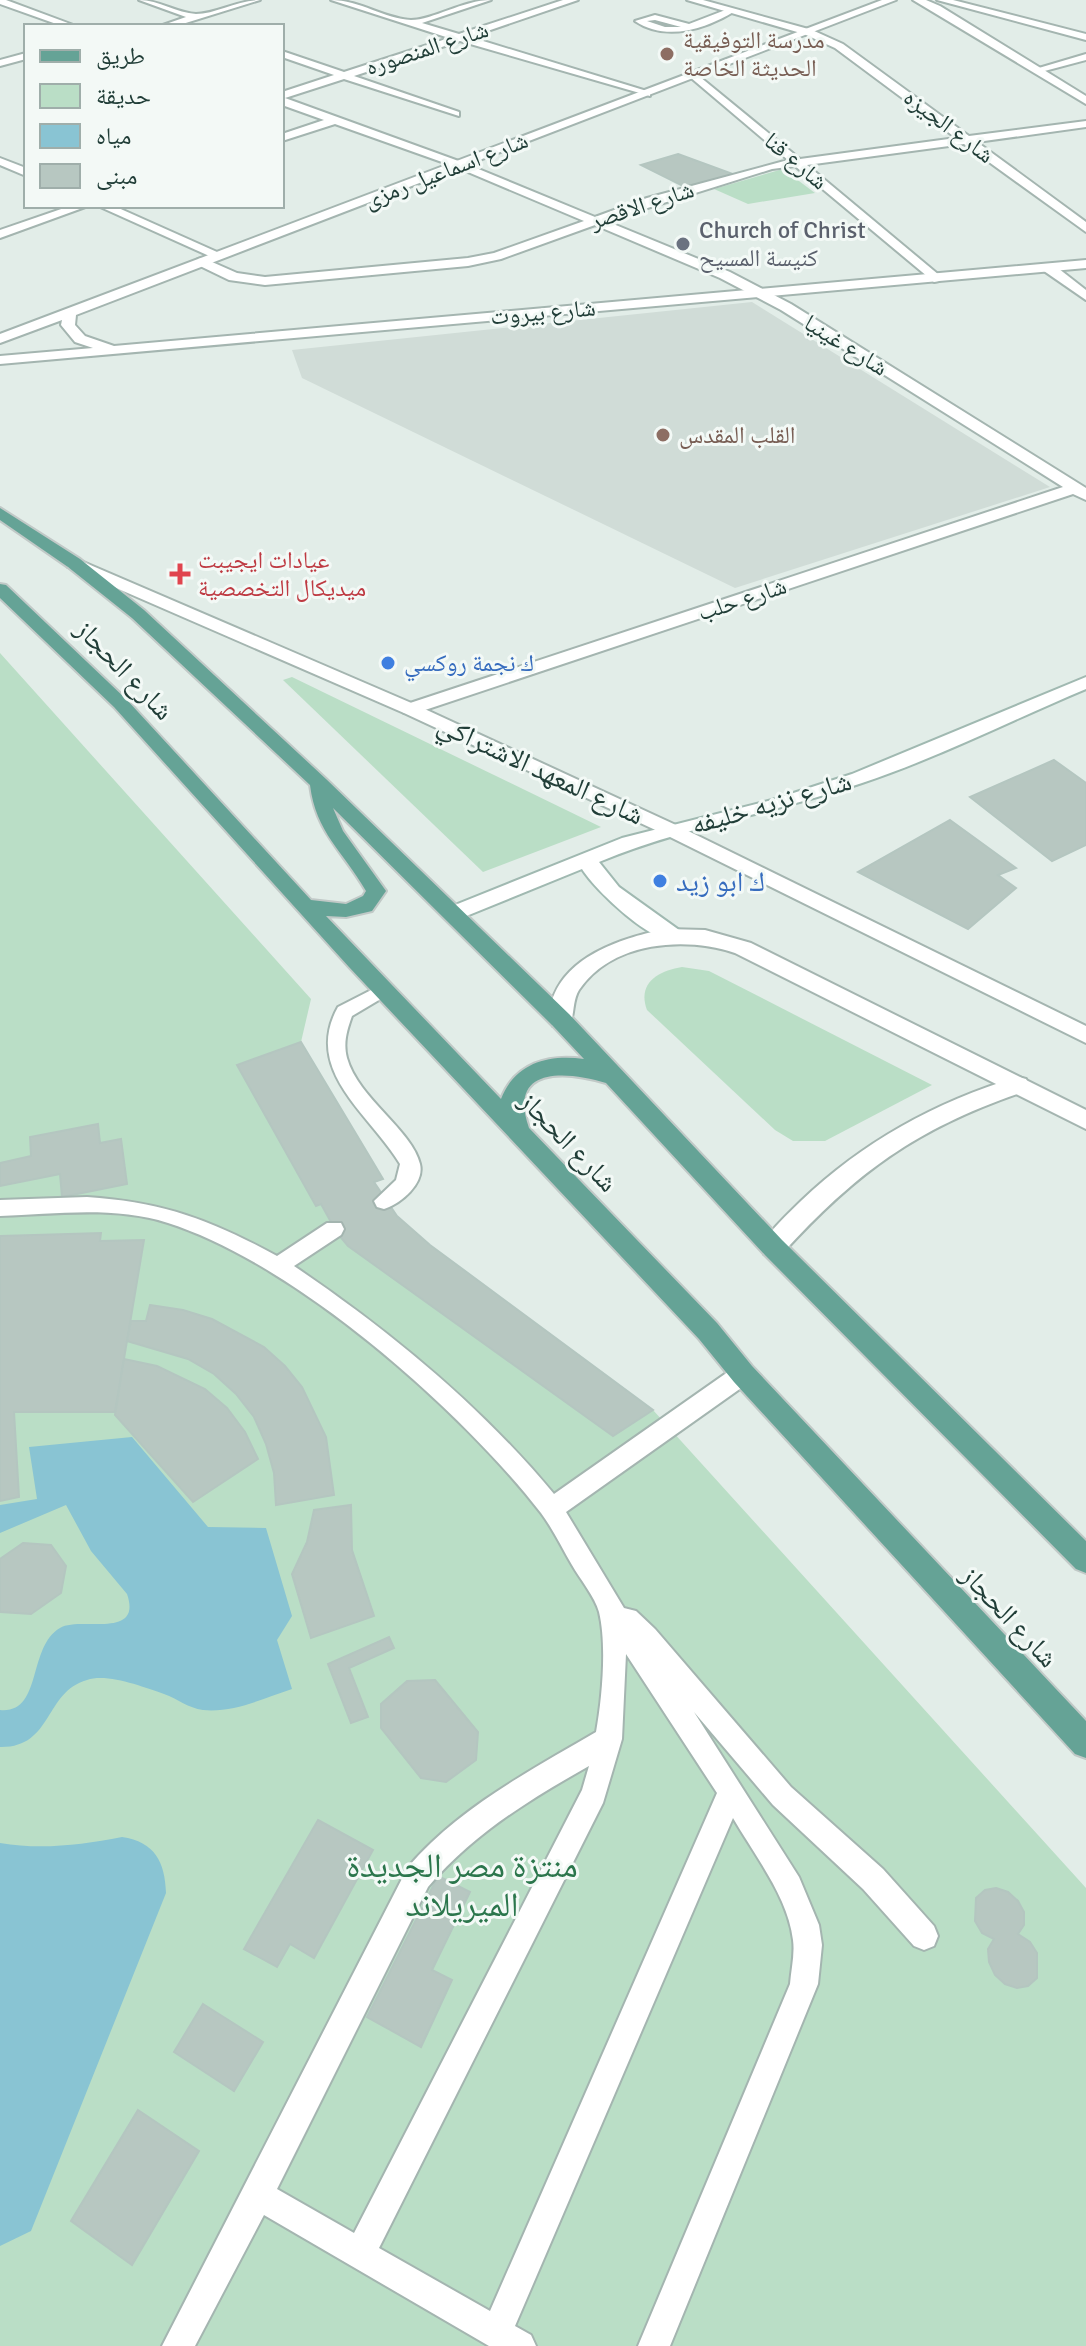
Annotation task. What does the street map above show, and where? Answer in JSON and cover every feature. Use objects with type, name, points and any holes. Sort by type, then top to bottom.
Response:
[{"type":"main road","name":"شارع الحجاز","points":[[0,513],[74,563],[138,614],[319,783],[561,1020],[610,1076],[729,1197],[773,1247],[1086,1560]]},
{"type":"main road","name":"شارع الحجاز","points":[[5,596],[62,644],[171,759],[383,990],[708,1331],[743,1374],[1086,1743]]},
{"type":"main road","points":[[305,906],[358,909],[368,905],[376,891],[333,836],[320,801],[319,783]]},
{"type":"main road","points":[[518,1131],[512,1101],[519,1086],[532,1074],[551,1066],[572,1064],[593,1068],[610,1076]]},
{"type":"street","points":[[144,0],[198,22]]},
{"type":"street","points":[[173,24],[198,22],[255,0]]},
{"type":"street","points":[[336,0],[646,94]]},
{"type":"street","points":[[412,23],[486,0]]},
{"type":"street","name":"شارع المنصوره","points":[[284,98],[573,0]]},
{"type":"street","name":"شارع الجيزه","points":[[692,0],[808,32],[852,53],[1086,228]]},
{"type":"street","name":"شارع اسماعيل رمزى","points":[[0,339],[891,0]]},
{"type":"street","points":[[918,0],[993,37],[1086,101]]},
{"type":"street","points":[[942,0],[1086,37]]},
{"type":"street","points":[[0,1],[65,24]]},
{"type":"street","points":[[1011,29],[1045,26]]},
{"type":"street","points":[[284,55],[455,114]]},
{"type":"street","points":[[0,63],[24,57]]},
{"type":"street","points":[[1037,70],[1086,57]]},
{"type":"street","name":"شارع قنا","points":[[694,75],[934,278]]},
{"type":"street","name":"شارع غينيا","points":[[284,100],[460,165],[762,293],[1080,492]]},
{"type":"street","points":[[284,137],[335,120]]},
{"type":"street","name":"شارع الاقصر","points":[[203,262],[234,277],[256,281],[447,265],[497,256],[710,183],[796,161],[1086,124]]},
{"type":"street","points":[[0,161],[24,171]]},
{"type":"street","points":[[0,234],[76,208]]},
{"type":"street","points":[[109,208],[220,256]]},
{"type":"street","name":"شارع بيروت","points":[[0,360],[1086,264]]},
{"type":"street","points":[[1049,268],[1086,296]]},
{"type":"street","points":[[70,313],[69,329],[80,339],[126,350]]},
{"type":"street","name":"شارع حلب","points":[[410,709],[1080,492]]},
{"type":"street","name":"شارع المعهد الاشتراكي","points":[[74,563],[410,709],[671,830],[1086,1035]]},
{"type":"street","name":"شارع نزيه خليفه","points":[[452,914],[587,857],[671,830],[768,807],[859,778],[1086,682]]},
{"type":"street","points":[[587,857],[591,869],[610,890],[672,935]]},
{"type":"street","points":[[561,1020],[564,996],[580,974],[625,946],[672,935],[711,938],[743,948],[1086,1120]]},
{"type":"street","points":[[773,1247],[816,1199],[876,1150],[944,1112],[1018,1085]]},
{"type":"lane","points":[[689,27],[655,17],[639,21],[669,31],[689,27],[731,11]]},
{"type":"lane","points":[[383,990],[344,1012],[334,1043],[343,1075],[410,1164],[408,1181],[384,1201]]},
{"type":"lane","points":[[0,1208],[97,1205],[152,1211],[202,1228],[278,1266],[340,1308],[430,1382],[504,1451],[552,1509],[610,1608],[731,1791],[789,1887],[805,1925],[808,1964],[804,1984],[654,2346]]},
{"type":"lane","points":[[278,1266],[334,1229]]},
{"type":"lane","points":[[552,1509],[743,1374]]},
{"type":"lane","points":[[360,2253],[594,1794],[609,1739],[616,1693],[610,1608]]},
{"type":"lane","points":[[610,1608],[646,1637],[782,1796],[880,1886],[924,1936]]},
{"type":"lane","points":[[178,2346],[258,2195],[407,1894],[431,1860],[478,1821],[609,1739]]},
{"type":"lane","points":[[258,2195],[508,2339],[731,1791]]},
{"type":"shaded area","points":[[752,302],[1050,487],[735,588],[302,378],[292,350]]},
{"type":"green space","points":[[783,169],[815,193],[748,204],[714,189]]},
{"type":"green space","name":"منتزة مصر الجديدة الميريلاند","points":[[0,653],[311,999],[301,1042],[383,1179],[374,1183],[397,1216],[430,1245],[653,1410],[1086,1888],[1086,2346],[0,2346]]},
{"type":"green space","points":[[292,677],[601,827],[483,872],[283,680]]},
{"type":"green space","points":[[682,967],[709,971],[932,1085],[825,1141],[793,1141],[775,1130],[647,1010],[647,986],[658,975]]},
{"type":"water","points":[[132,1437],[208,1527],[266,1528],[292,1616],[277,1640],[292,1689],[237,1707],[203,1710],[136,1685],[95,1678],[73,1686],[30,1739],[17,1745],[0,1747],[0,1710],[14,1708],[23,1702],[50,1637],[69,1625],[118,1622],[126,1617],[129,1608],[127,1594],[91,1551],[66,1505],[0,1533],[0,1505],[37,1499],[29,1447]]},
{"type":"water","points":[[122,1837],[143,1844],[156,1855],[163,1872],[166,1893],[31,2231],[0,2246],[0,1843],[61,1846]]},
{"type":"building","points":[[678,154],[733,174],[685,187],[641,165]]},
{"type":"building","points":[[1054,760],[1086,783],[1086,845],[1052,861],[970,797]]},
{"type":"building","points":[[950,820],[1016,868],[998,875],[1016,888],[968,929],[858,872]]},
{"type":"building","points":[[301,1042],[383,1179],[374,1182],[397,1216],[430,1245],[653,1410],[613,1436],[348,1246],[321,1204],[316,1206],[237,1065]]},
{"type":"building","points":[[98,1124],[100,1143],[121,1139],[127,1184],[62,1197],[60,1174],[0,1186],[0,1163],[31,1156],[30,1137]]},
{"type":"building","points":[[101,1233],[100,1241],[144,1240],[115,1412],[14,1412],[19,1497],[0,1501],[0,1236]]},
{"type":"building","points":[[150,1305],[212,1319],[264,1347],[285,1366],[302,1387],[326,1437],[334,1495],[276,1505],[274,1473],[266,1444],[254,1417],[236,1394],[214,1374],[188,1359],[127,1341],[131,1321],[146,1321]]},
{"type":"building","points":[[124,1359],[157,1366],[205,1389],[227,1408],[245,1432],[258,1459],[193,1502],[115,1415]]},
{"type":"building","points":[[351,1505],[352,1550],[374,1616],[311,1638],[292,1574],[307,1542],[314,1510]]},
{"type":"building","points":[[23,1543],[51,1545],[66,1566],[61,1593],[31,1614],[0,1612],[0,1559]]},
{"type":"building","points":[[389,1637],[394,1648],[349,1668],[368,1717],[351,1723],[328,1664]]},
{"type":"building","points":[[435,1680],[478,1732],[476,1760],[446,1782],[421,1778],[381,1728],[381,1704],[407,1681]]},
{"type":"building","points":[[318,1820],[373,1850],[314,1958],[290,1944],[277,1967],[244,1949]]},
{"type":"building","points":[[438,1876],[470,1892],[432,1970],[452,1980],[421,2047],[367,2017]]},
{"type":"building","points":[[996,1888],[1008,1892],[1024,1912],[1024,1925],[1018,1934],[1030,1942],[1037,1953],[1037,1978],[1028,1986],[1017,1988],[1005,1984],[995,1975],[989,1962],[988,1949],[994,1939],[982,1933],[975,1921],[976,1898],[985,1890]]},
{"type":"building","points":[[203,2004],[263,2042],[234,2091],[174,2052]]},
{"type":"building","points":[[138,2110],[199,2151],[132,2265],[71,2221]]},
{"type":"place","name":"مدرسة التوفيقية الحديثة الخاصة","points":[[667,54]]},
{"type":"place","name":"Church of Christ كنيسة المسيح","points":[[683,244]]},
{"type":"place","name":"القلب المقدس","points":[[663,435]]},
{"type":"place","name":"عيادات ايجيبت ميديكال التخصصية","points":[[180,574]]},
{"type":"place","name":"ك نجمة روكسي","points":[[388,663]]},
{"type":"place","name":"ك ابو زيد","points":[[660,881]]}]
